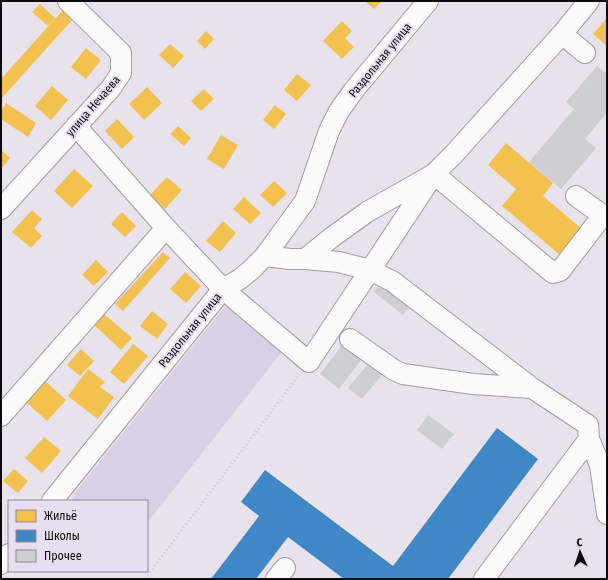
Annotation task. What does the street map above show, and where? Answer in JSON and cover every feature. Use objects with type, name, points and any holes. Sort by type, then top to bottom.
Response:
[{"type":"street","name":"улица Нечаева","points":[[1,209],[111,88],[121,73],[121,52],[68,1]]},
{"type":"street","name":"Раздольная улица","points":[[53,500],[223,289],[240,279],[265,256],[306,202],[329,131],[339,111],[354,90],[428,1]]},
{"type":"street","points":[[76,126],[166,228],[223,289],[309,362],[434,174],[453,155],[590,1]]},
{"type":"street","points":[[562,34],[585,53]]},
{"type":"street","points":[[305,259],[367,212],[434,174]]},
{"type":"street","points":[[434,174],[553,273],[560,271],[605,216],[576,196]]},
{"type":"street","points":[[1,416],[166,228]]},
{"type":"street","points":[[265,256],[340,262],[370,270],[392,281],[532,388],[588,425],[590,439],[600,465],[607,514]]},
{"type":"street","points":[[350,339],[394,370],[403,374],[473,384],[532,388]]},
{"type":"street","points":[[484,579],[590,439]]},
{"type":"street","points":[[1,564],[8,555]]},
{"type":"path","points":[[145,579],[309,362]]},
{"type":"shaded area","points":[[226,307],[231,308],[282,349],[281,353],[148,522],[148,500],[75,500],[74,494]]},
{"type":"building: Жильё","points":[[365,1],[382,1],[374,9]]},
{"type":"building: Жильё","points":[[40,4],[55,18],[48,26],[32,12]]},
{"type":"building: Жильё","points":[[63,10],[73,19],[1,99],[1,79]]},
{"type":"building: Жильё","points":[[607,18],[607,46],[593,34]]},
{"type":"building: Жильё","points":[[342,21],[352,31],[345,38],[354,47],[342,59],[323,41]]},
{"type":"building: Жильё","points":[[206,31],[214,39],[205,49],[197,41]]},
{"type":"building: Жильё","points":[[170,44],[184,56],[173,68],[159,55]]},
{"type":"building: Жильё","points":[[86,48],[101,60],[86,79],[71,67]]},
{"type":"building: Жильё","points":[[297,74],[311,85],[297,101],[284,90]]},
{"type":"building: Жильё","points":[[52,86],[68,100],[51,120],[35,106]]},
{"type":"building: Жильё","points":[[147,87],[162,103],[144,120],[129,104]]},
{"type":"building: Жильё","points":[[204,89],[214,99],[201,111],[191,101]]},
{"type":"building: Жильё","points":[[6,103],[36,123],[28,137],[1,119],[1,111]]},
{"type":"building: Жильё","points":[[275,105],[286,114],[274,129],[263,120]]},
{"type":"building: Жильё","points":[[117,119],[134,137],[122,149],[105,131]]},
{"type":"building: Жильё","points":[[178,126],[191,138],[184,146],[170,134]]},
{"type":"building: Жильё","points":[[221,135],[238,145],[224,169],[207,159]]},
{"type":"building: Жильё","points":[[506,143],[553,183],[543,196],[582,229],[560,255],[502,206],[516,189],[488,165]]},
{"type":"building: Жильё","points":[[1,150],[10,158],[1,169]]},
{"type":"building: Жильё","points":[[74,169],[93,186],[72,208],[54,191]]},
{"type":"building: Жильё","points":[[167,177],[182,190],[165,209],[149,196]]},
{"type":"building: Жильё","points":[[274,181],[287,193],[273,207],[260,195]]},
{"type":"building: Жильё","points":[[244,197],[261,213],[250,224],[233,209]]},
{"type":"building: Жильё","points":[[32,210],[42,219],[34,228],[42,236],[31,248],[12,232]]},
{"type":"building: Жильё","points":[[122,212],[136,226],[125,237],[111,224]]},
{"type":"building: Жильё","points":[[223,221],[236,233],[220,252],[206,241]]},
{"type":"building: Жильё","points":[[163,252],[170,258],[123,311],[115,304]]},
{"type":"building: Жильё","points":[[96,260],[108,272],[94,286],[82,275]]},
{"type":"building: Жильё","points":[[185,272],[201,286],[186,303],[170,289]]},
{"type":"building: Жильё","points":[[152,311],[168,324],[157,339],[140,326]]},
{"type":"building: Жильё","points":[[104,314],[132,338],[121,350],[94,325]]},
{"type":"building: Жильё","points":[[133,344],[148,356],[124,384],[110,372]]},
{"type":"building: Жильё","points":[[81,349],[94,361],[80,376],[67,365]]},
{"type":"building: Жильё","points":[[88,369],[105,382],[100,387],[114,397],[98,419],[68,396]]},
{"type":"building: Жильё","points":[[45,381],[66,400],[47,421],[26,402]]},
{"type":"building: Жильё","points":[[44,437],[61,451],[42,473],[25,458]]},
{"type":"building: Жильё","points":[[14,469],[28,481],[18,493],[3,481]]},
{"type":"building: Школы","points":[[497,428],[538,459],[448,579],[344,579],[288,537],[256,579],[211,579],[259,516],[241,502],[265,470],[393,566]]},
{"type":"building: Прочее","points":[[597,66],[607,74],[607,113],[585,139],[596,148],[561,189],[529,162],[574,109],[566,102]]},
{"type":"building: Прочее","points":[[383,280],[413,303],[403,315],[374,292]]},
{"type":"building: Прочее","points":[[343,344],[362,359],[339,389],[320,374]]},
{"type":"building: Прочее","points":[[368,364],[382,375],[362,399],[348,388]]},
{"type":"building: Прочее","points":[[428,415],[454,434],[442,449],[417,430]]}]
